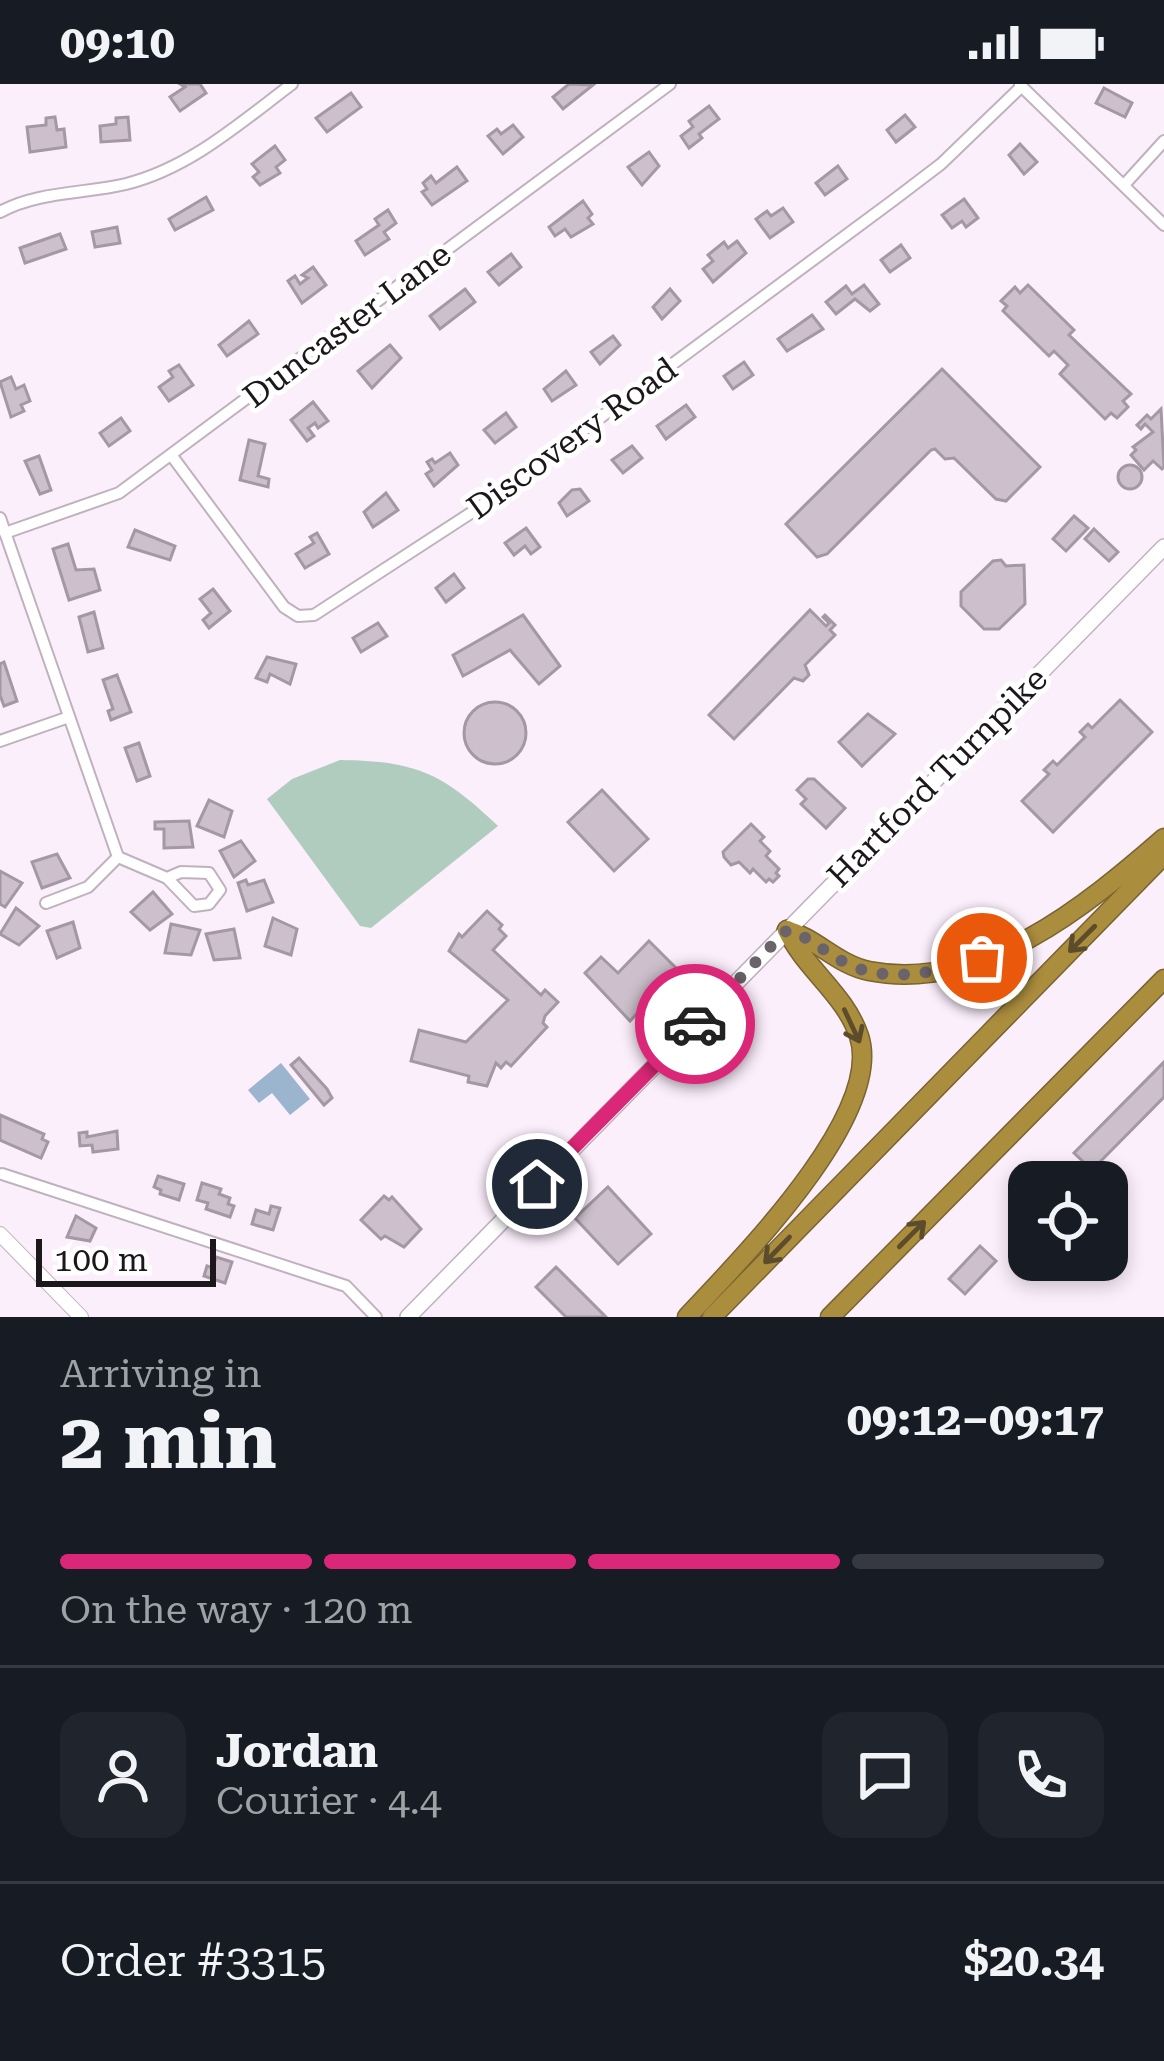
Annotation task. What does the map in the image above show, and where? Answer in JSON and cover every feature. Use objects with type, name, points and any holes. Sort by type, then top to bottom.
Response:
[{"type":"highway","points":[[787,930],[867,971],[913,974],[957,966],[1059,920],[1099,894],[1164,838]]},
{"type":"highway","points":[[712,1317],[1164,855]]},
{"type":"highway","points":[[687,1317],[826,1151],[847,1119],[861,1080],[862,1050],[852,1021],[787,930]]},
{"type":"highway","points":[[830,1317],[1164,979]]},
{"type":"main road","name":"Hartford Turnpike","points":[[408,1317],[1164,547]]},
{"type":"street","points":[[0,212],[59,194],[127,184],[178,164],[216,142],[292,84]]},
{"type":"street","name":"Duncaster Lane","points":[[5,533],[119,493],[670,84]]},
{"type":"street","points":[[1020,85],[1164,226]]},
{"type":"street","name":"Discovery Road","points":[[172,456],[284,607],[298,616],[314,615],[478,509],[926,176],[1020,85]]},
{"type":"street","points":[[1124,185],[1164,141]]},
{"type":"street","points":[[0,518],[118,857],[167,878],[194,906],[209,904],[220,890],[209,872],[181,872],[167,878]]},
{"type":"street","points":[[0,741],[69,717]]},
{"type":"street","points":[[46,903],[88,887],[118,857]]},
{"type":"street","points":[[2,1174],[346,1286],[376,1317]]},
{"type":"street","points":[[0,1234],[81,1317]]},
{"type":"green space","points":[[340,760],[389,763],[427,774],[461,793],[498,826],[371,928],[360,926],[267,799],[292,779]]},
{"type":"water","points":[[281,1063],[310,1099],[290,1115],[272,1093],[259,1103],[248,1090]]},
{"type":"building","points":[[180,84],[200,84],[206,93],[180,111],[170,97],[185,87]]},
{"type":"building","points":[[569,84],[593,85],[563,109],[553,97]]},
{"type":"building","points":[[1104,88],[1132,103],[1125,117],[1096,103]]},
{"type":"building","points":[[351,93],[361,107],[327,132],[316,118]]},
{"type":"building","points":[[709,106],[719,119],[689,148],[681,136],[693,127],[689,121]]},
{"type":"building","points":[[905,115],[915,127],[896,142],[887,130]]},
{"type":"building","points":[[55,117],[57,130],[64,129],[66,147],[30,152],[27,127],[46,125],[46,118]]},
{"type":"building","points":[[128,117],[130,140],[101,142],[100,126]]},
{"type":"building","points":[[513,125],[523,137],[503,154],[488,136]]},
{"type":"building","points":[[1020,144],[1037,162],[1024,174],[1009,155]]},
{"type":"building","points":[[275,146],[285,160],[276,167],[280,173],[260,185],[253,177],[259,172],[252,164]]},
{"type":"building","points":[[649,152],[659,166],[642,185],[628,167]]},
{"type":"building","points":[[838,166],[847,179],[825,195],[816,183]]},
{"type":"building","points":[[457,167],[467,181],[432,205],[422,192],[427,189],[423,183],[431,176],[436,183]]},
{"type":"building","points":[[206,197],[213,210],[175,230],[169,219]]},
{"type":"building","points":[[964,199],[978,218],[966,227],[962,221],[952,228],[942,215]]},
{"type":"building","points":[[583,201],[593,224],[571,237],[565,229],[555,236],[549,227]]},
{"type":"building","points":[[783,208],[793,222],[770,238],[756,219]]},
{"type":"building","points":[[388,210],[396,223],[384,232],[389,239],[365,255],[356,241],[379,225],[375,219]]},
{"type":"building","points":[[117,227],[120,243],[95,247],[92,232]]},
{"type":"building","points":[[60,234],[66,249],[25,263],[20,248]]},
{"type":"building","points":[[737,241],[746,253],[713,282],[703,269],[713,261],[708,255],[724,242],[728,248]]},
{"type":"building","points":[[901,245],[910,258],[890,272],[881,260]]},
{"type":"building","points":[[511,254],[521,267],[499,285],[488,272]]},
{"type":"building","points":[[313,267],[326,285],[302,303],[288,281],[295,276],[300,284],[308,278],[302,275]]},
{"type":"building","points":[[864,285],[879,304],[870,311],[855,299],[836,314],[826,302],[846,286],[852,294]]},
{"type":"building","points":[[1028,285],[1074,330],[1069,335],[1131,394],[1123,401],[1128,407],[1117,418],[1111,413],[1105,419],[1060,374],[1068,365],[1054,351],[1049,356],[1003,311],[1007,306],[1001,301],[1015,287],[1020,293]]},
{"type":"building","points":[[465,289],[475,302],[440,329],[430,316]]},
{"type":"building","points":[[670,289],[680,301],[662,319],[653,307]]},
{"type":"building","points":[[812,315],[823,329],[787,351],[778,339]]},
{"type":"building","points":[[249,321],[258,334],[227,356],[219,345]]},
{"type":"building","points":[[613,336],[620,345],[600,364],[591,352]]},
{"type":"building","points":[[390,345],[401,358],[372,388],[358,371]]},
{"type":"building","points":[[744,362],[753,375],[733,389],[724,376]]},
{"type":"building","points":[[179,365],[193,385],[169,401],[159,387],[173,377],[169,371]]},
{"type":"building","points":[[942,369],[1040,467],[1006,501],[996,499],[954,458],[945,459],[931,450],[827,554],[817,557],[786,524]]},
{"type":"building","points":[[566,371],[576,385],[552,401],[544,389]]},
{"type":"building","points":[[11,377],[16,389],[24,385],[30,401],[21,405],[24,411],[11,417],[0,382]]},
{"type":"building","points":[[313,402],[328,421],[308,428],[314,436],[307,441],[291,420]]},
{"type":"building","points":[[686,405],[695,417],[666,439],[657,426]]},
{"type":"building","points":[[1161,409],[1164,467],[1153,461],[1144,470],[1131,455],[1136,450],[1133,447],[1153,432],[1145,424],[1141,429],[1137,425]]},
{"type":"building","points":[[506,413],[516,427],[495,443],[484,430]]},
{"type":"building","points":[[121,418],[130,431],[109,446],[100,433]]},
{"type":"building","points":[[249,440],[265,444],[258,476],[269,479],[268,487],[240,480]]},
{"type":"building","points":[[632,446],[642,458],[623,473],[612,460]]},
{"type":"building","points":[[450,453],[458,465],[434,486],[426,474],[432,470],[427,462],[435,463]]},
{"type":"building","points":[[39,456],[51,490],[40,494],[25,461]]},
{"type":"building","points":[[1130,465],[1142,477],[1130,489],[1118,477]]},
{"type":"building","points":[[580,489],[589,501],[567,516],[559,503],[572,490]]},
{"type":"building","points":[[386,493],[398,510],[373,527],[364,512]]},
{"type":"building","points":[[1074,516],[1088,528],[1066,551],[1053,539]]},
{"type":"building","points":[[526,528],[540,547],[531,554],[525,546],[514,555],[505,543]]},
{"type":"building","points":[[1094,529],[1118,552],[1109,561],[1085,539]]},
{"type":"building","points":[[135,530],[175,546],[170,560],[128,547]]},
{"type":"building","points":[[317,533],[329,554],[305,568],[296,554],[314,543],[310,537]]},
{"type":"building","points":[[68,544],[76,570],[94,569],[100,590],[69,600],[53,549]]},
{"type":"building","points":[[1001,560],[1006,566],[1024,565],[1025,604],[999,629],[984,629],[961,606],[961,592],[993,561]]},
{"type":"building","points":[[454,574],[464,588],[446,602],[436,588]]},
{"type":"building","points":[[213,589],[230,611],[209,628],[203,620],[211,613],[200,599]]},
{"type":"building","points":[[810,610],[826,626],[825,615],[835,625],[830,630],[835,635],[805,665],[809,675],[803,681],[794,678],[734,739],[709,715]]},
{"type":"building","points":[[94,612],[103,648],[88,652],[79,617]]},
{"type":"building","points":[[523,615],[560,666],[539,684],[510,650],[463,676],[453,655]]},
{"type":"building","points":[[378,623],[387,636],[361,652],[353,638]]},
{"type":"building","points":[[267,657],[296,664],[290,684],[270,674],[267,682],[256,678]]},
{"type":"building","points":[[4,662],[17,701],[4,706],[0,664]]},
{"type":"building","points":[[117,675],[131,712],[111,720],[108,711],[113,709],[103,680]]},
{"type":"building","points":[[1120,700],[1152,732],[1053,832],[1022,801],[1049,774],[1044,770],[1053,761],[1057,765],[1085,737],[1080,732],[1088,724],[1092,728]]},
{"type":"building","points":[[495,702],[517,711],[526,733],[517,755],[495,764],[473,755],[464,733],[473,711]]},
{"type":"building","points":[[868,714],[895,734],[862,766],[839,742]]},
{"type":"building","points":[[139,743],[150,776],[137,781],[125,748]]},
{"type":"building","points":[[814,779],[845,808],[826,828],[801,804],[806,799],[797,790]]},
{"type":"building","points":[[602,790],[648,839],[614,871],[568,822]]},
{"type":"building","points":[[209,800],[232,811],[224,837],[197,826]]},
{"type":"building","points":[[189,821],[193,847],[164,848],[164,829],[155,829],[155,822]]},
{"type":"building","points":[[751,824],[764,837],[760,841],[770,851],[766,856],[779,869],[773,882],[766,882],[753,869],[750,873],[739,862],[731,865],[724,857],[723,852]]},
{"type":"building","points":[[241,841],[255,861],[234,877],[220,851]]},
{"type":"building","points":[[57,854],[70,878],[42,888],[32,862]]},
{"type":"building","points":[[0,871],[22,883],[5,907],[0,904]]},
{"type":"building","points":[[246,880],[248,885],[264,880],[273,902],[247,911],[238,883]]},
{"type":"building","points":[[153,892],[172,914],[150,930],[131,912]]},
{"type":"building","points":[[16,908],[39,926],[19,945],[0,934]]},
{"type":"building","points":[[487,911],[506,936],[493,950],[541,995],[545,990],[558,1002],[545,1016],[547,1027],[511,1066],[506,1062],[501,1068],[496,1063],[487,1086],[468,1082],[469,1076],[411,1061],[419,1030],[466,1042],[508,1000],[449,951],[459,934],[462,937]]},
{"type":"building","points":[[273,918],[297,929],[291,955],[265,946]]},
{"type":"building","points":[[73,922],[80,948],[57,958],[47,931]]},
{"type":"building","points":[[171,924],[200,930],[191,955],[165,953]]},
{"type":"building","points":[[234,929],[240,958],[214,960],[206,934]]},
{"type":"building","points":[[649,941],[678,970],[630,1021],[585,973],[601,957],[618,973]]},
{"type":"building","points":[[299,1058],[332,1098],[324,1105],[291,1065]]},
{"type":"building","points":[[1164,1062],[1164,1097],[1101,1161],[1082,1161],[1074,1153]]},
{"type":"building","points":[[0,1115],[44,1134],[42,1139],[48,1142],[41,1158],[0,1140]]},
{"type":"building","points":[[117,1131],[118,1149],[93,1152],[92,1145],[80,1146],[79,1133],[87,1132],[87,1137]]},
{"type":"building","points":[[158,1176],[184,1184],[179,1200],[160,1194],[154,1187]]},
{"type":"building","points":[[202,1183],[221,1189],[219,1194],[230,1198],[228,1204],[234,1206],[230,1217],[206,1209],[208,1203],[197,1200]]},
{"type":"building","points":[[608,1187],[651,1234],[618,1264],[575,1218]]},
{"type":"building","points":[[384,1196],[392,1197],[421,1229],[404,1247],[385,1236],[381,1239],[361,1220]]},
{"type":"building","points":[[271,1206],[280,1208],[273,1230],[252,1224],[256,1210],[269,1214]]},
{"type":"building","points":[[76,1216],[96,1228],[90,1241],[67,1237]]},
{"type":"building","points":[[980,1246],[996,1261],[965,1294],[949,1279]]},
{"type":"building","points":[[216,1257],[232,1262],[225,1283],[204,1276]]},
{"type":"building","points":[[556,1267],[606,1317],[566,1317],[536,1287]]},
{"type":"way so far","points":[[695,1024],[787,930],[808,938],[842,962],[876,972],[922,973],[982,958]]},
{"type":"route","points":[[537,1184],[695,1024]]}]
